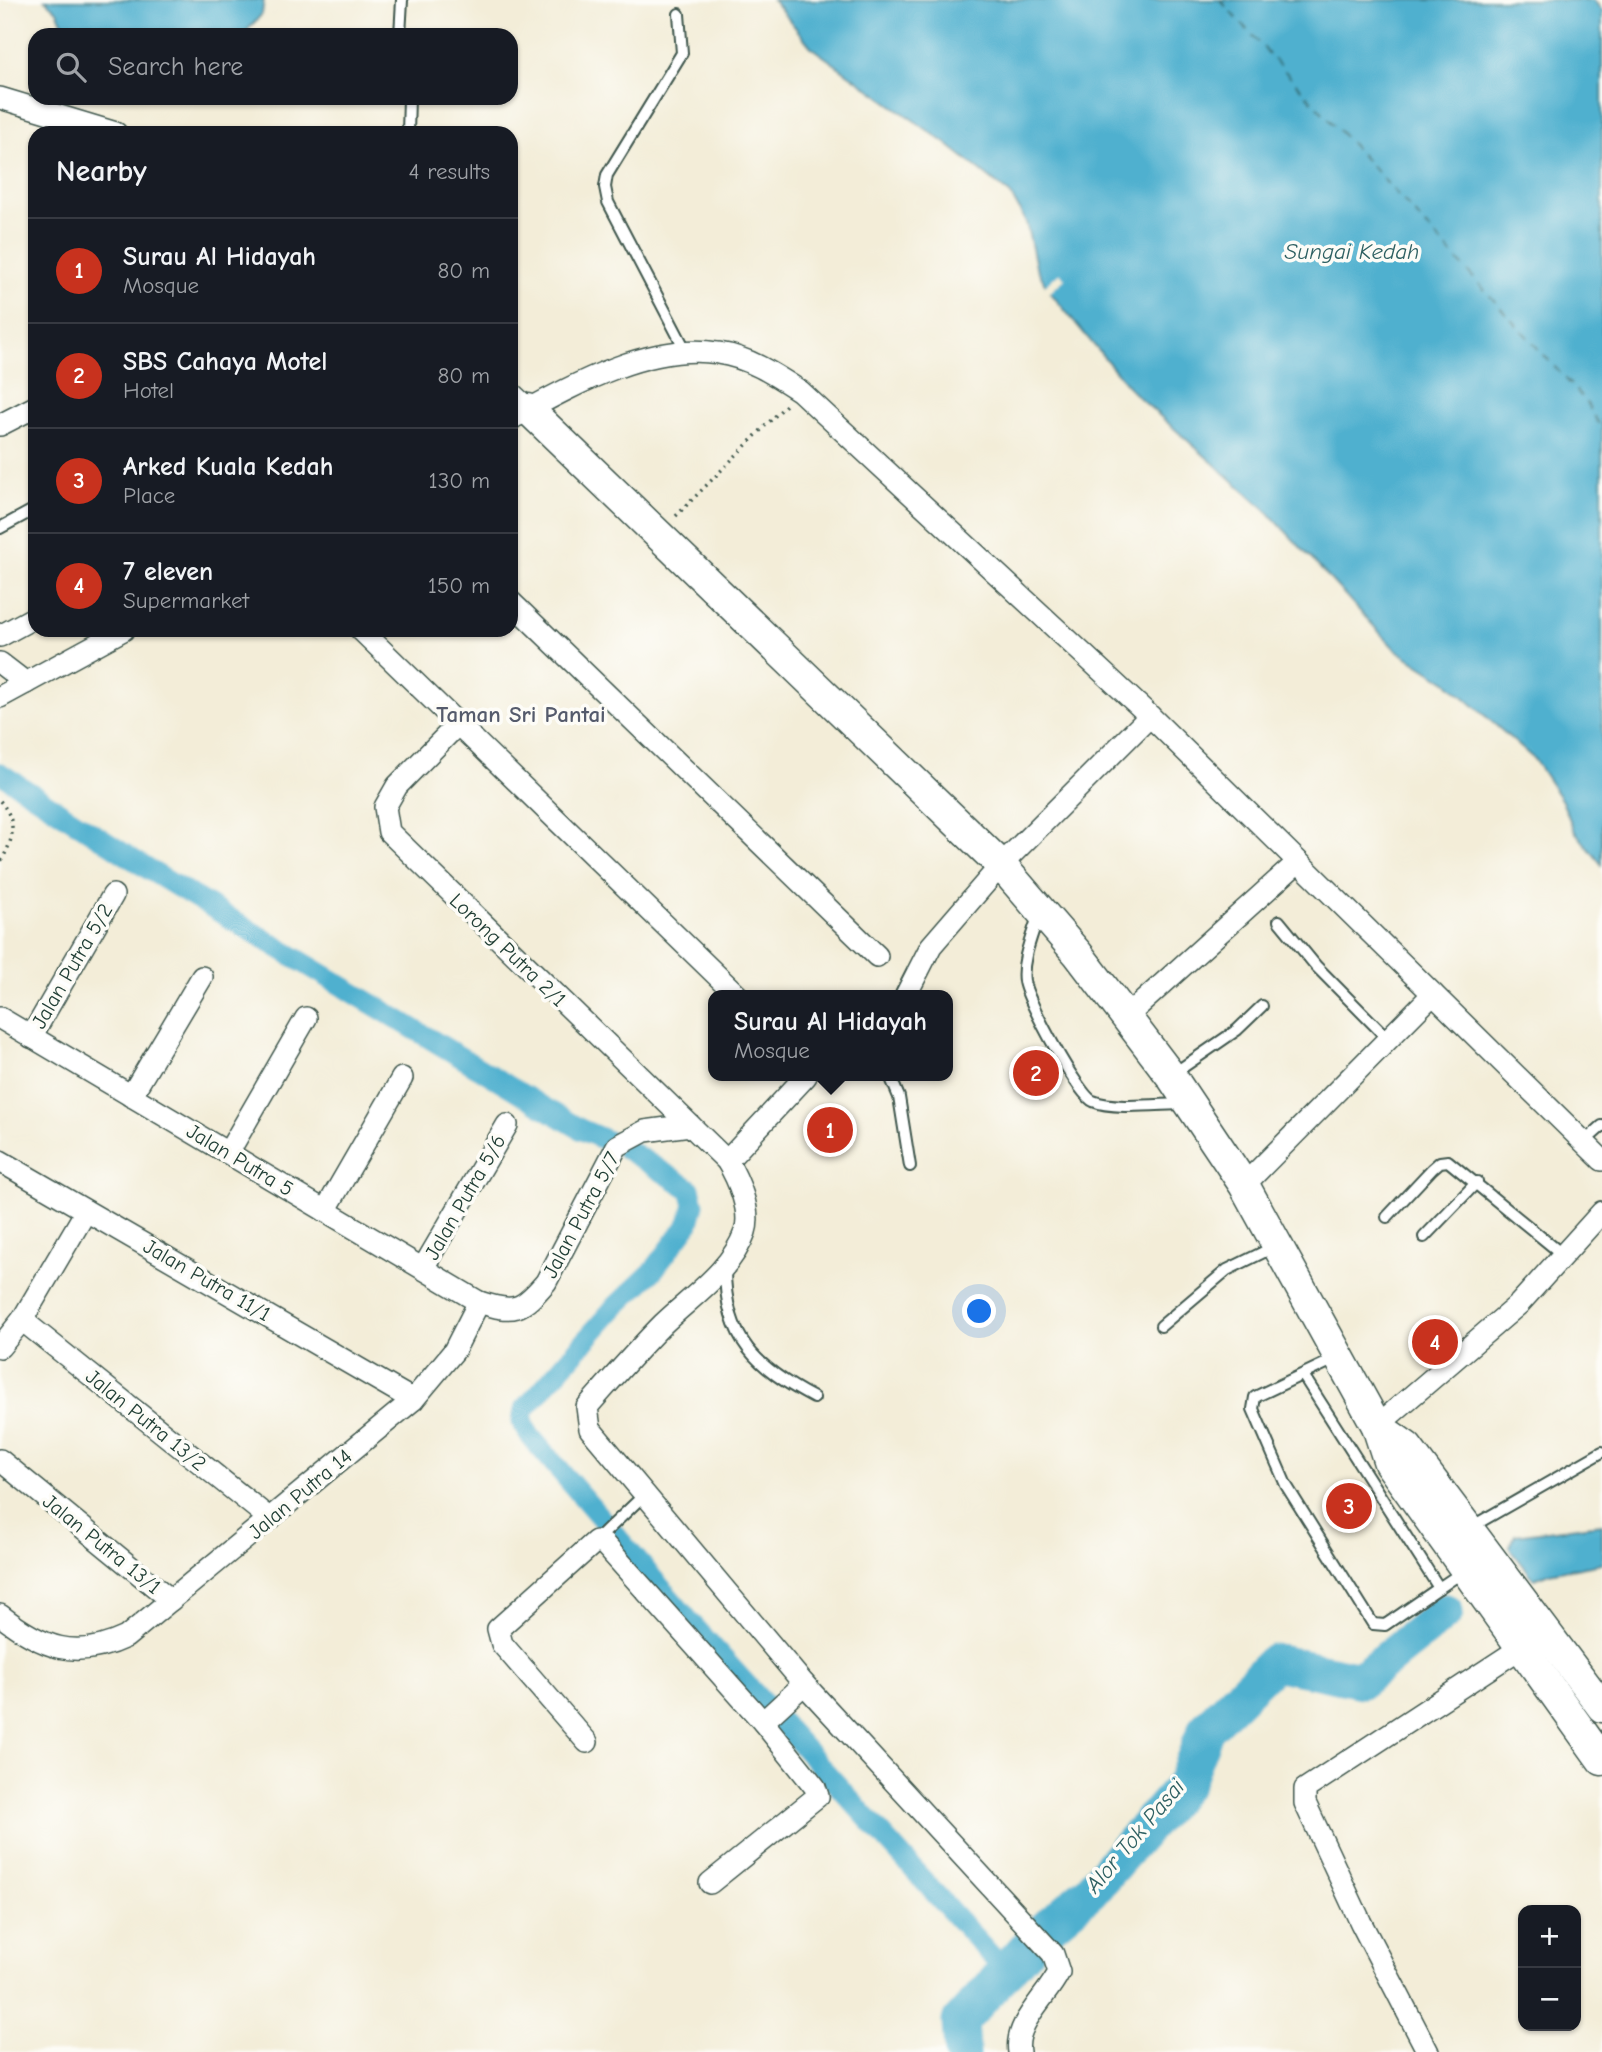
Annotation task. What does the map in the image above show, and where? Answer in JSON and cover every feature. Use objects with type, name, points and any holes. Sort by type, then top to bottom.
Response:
[{"type":"main road","points":[[518,408],[657,535],[1001,866],[1040,909],[1127,1016],[1191,1104],[1244,1185],[1377,1426],[1389,1463],[1519,1649],[1602,1760]]},
{"type":"main road","points":[[1377,1426],[1407,1447],[1594,1691]]},
{"type":"street","points":[[0,98],[93,126]]},
{"type":"street","points":[[518,407],[610,370],[687,353],[717,352],[743,359],[769,370],[800,391],[1150,716],[1602,1160]]},
{"type":"street","points":[[0,425],[28,411]]},
{"type":"street","points":[[518,609],[877,956]]},
{"type":"street","points":[[0,636],[28,621]]},
{"type":"street","points":[[0,697],[110,637]]},
{"type":"street","points":[[368,637],[732,990]]},
{"type":"street","points":[[0,663],[26,682]]},
{"type":"street","points":[[909,990],[931,946],[1001,866],[1150,716]]},
{"type":"street","name":"Lorong Putra 2/1","points":[[458,724],[397,786],[385,807],[388,832],[727,1161]]},
{"type":"street","points":[[1127,1016],[1298,862]]},
{"type":"street","name":"Jalan Putra 5/2","points":[[31,1037],[113,895]]},
{"type":"street","points":[[131,1096],[202,977]]},
{"type":"street","points":[[1244,1185],[1433,994]]},
{"type":"street","name":"Jalan Putra 5","points":[[0,1018],[480,1302]]},
{"type":"street","points":[[228,1153],[306,1018]]},
{"type":"street","points":[[325,1211],[402,1078]]},
{"type":"street","points":[[801,1081],[727,1161],[736,1176],[746,1217],[746,1230],[724,1268],[662,1325],[587,1407],[590,1429],[804,1684],[1056,1959],[1059,1972],[1022,2028],[1017,2044],[1019,2052]]},
{"type":"street","name":"Jalan Putra 5/6","points":[[423,1268],[507,1125]]},
{"type":"street","name":"Jalan Putra 5/7","points":[[480,1302],[504,1310],[519,1307],[531,1299],[546,1282],[617,1146],[645,1131],[690,1125]]},
{"type":"street","name":"Jalan Putra 11/1","points":[[0,1161],[413,1400]]},
{"type":"street","points":[[0,1347],[22,1320],[86,1211]]},
{"type":"street","points":[[1377,1426],[1475,1345],[1519,1304],[1602,1212]]},
{"type":"street","name":"Jalan Putra 14","points":[[0,1615],[29,1638],[42,1644],[87,1650],[126,1637],[413,1400],[454,1350],[480,1302]]},
{"type":"street","name":"Jalan Putra 13/2","points":[[22,1320],[270,1519]]},
{"type":"street","name":"Jalan Putra 13/1","points":[[0,1460],[171,1600]]},
{"type":"street","points":[[587,1742],[502,1644],[498,1635],[499,1629],[602,1535],[604,1544],[769,1716],[815,1787],[817,1796],[710,1883]]},
{"type":"street","points":[[1427,2052],[1303,1796],[1305,1789],[1519,1649]]},
{"type":"street","points":[[769,1716],[804,1684]]},
{"type":"lane","points":[[400,28],[402,0]]},
{"type":"lane","points":[[679,14],[682,53],[607,175],[605,187],[608,202],[687,353]]},
{"type":"lane","points":[[408,126],[409,105]]},
{"type":"lane","points":[[0,528],[28,513]]},
{"type":"lane","points":[[1040,909],[1023,970],[1024,981],[1034,1010],[1085,1096],[1104,1104],[1191,1104]]},
{"type":"lane","points":[[1279,921],[1317,966],[1388,1039]]},
{"type":"lane","points":[[1171,1076],[1237,1030],[1262,1006]]},
{"type":"lane","points":[[892,1081],[899,1097],[910,1166]]},
{"type":"lane","points":[[1584,1142],[1602,1126]]},
{"type":"lane","points":[[1387,1217],[1440,1162],[1448,1161],[1458,1166],[1563,1255]]},
{"type":"lane","points":[[1424,1237],[1477,1182]]},
{"type":"lane","points":[[1161,1326],[1227,1270],[1277,1245]]},
{"type":"lane","points":[[724,1268],[725,1297],[752,1356],[782,1381],[814,1398]]},
{"type":"lane","points":[[1339,1357],[1255,1396],[1253,1409],[1286,1485],[1370,1621],[1377,1626],[1385,1625],[1464,1571]]},
{"type":"lane","points":[[1303,1375],[1438,1588]]},
{"type":"lane","points":[[1468,1529],[1602,1452]]},
{"type":"lane","points":[[602,1535],[644,1495]]},
{"type":"path","points":[[657,535],[800,391]]},
{"type":"path","points":[[0,802],[10,815],[13,829],[11,843],[0,863]]},
{"type":"water","points":[[45,0],[264,0],[262,14],[249,28],[65,28],[57,11]]},
{"type":"water","name":"Sungai Kedah","points":[[773,0],[1594,0],[1602,11],[1602,865],[1574,830],[1562,801],[1534,759],[1448,683],[1395,649],[1265,509],[1133,392],[1048,290],[1036,266],[1026,222],[1011,195],[947,144],[812,48]]},
{"type":"water","points":[[1602,1524],[1602,1563],[1549,1573],[1534,1579],[1509,1547],[1515,1535]]},
{"type":"pier","points":[[1060,272],[1065,279],[1047,295],[1043,287]]},
{"type":"waterway","points":[[0,773],[151,871],[580,1129],[610,1142]]},
{"type":"waterway","points":[[626,1149],[690,1189],[694,1204],[689,1223],[653,1271],[614,1308],[524,1410],[522,1422],[530,1436],[694,1626],[1005,1971]]},
{"type":"waterway","name":"Alor Tok Pasai","points":[[1046,1928],[1090,1891],[1185,1783],[1206,1729],[1274,1662],[1361,1680],[1445,1612]]},
{"type":"waterway","name":"Alor Tok Pasai","points":[[962,2052],[960,2022],[1033,1941]]},
{"type":"ferry route","points":[[1220,0],[1584,399],[1602,429]]},
{"type":"place","name":"SBS Cahaya Motel","points":[[1036,1073]]},
{"type":"place","name":"Surau Al Hidayah","points":[[830,1130]]},
{"type":"place","name":"7 eleven","points":[[1435,1342]]},
{"type":"place","name":"Arked Kuala Kedah","points":[[1349,1506]]},
{"type":"district","name":"Taman Sri Pantai","points":[[521,714]]}]
